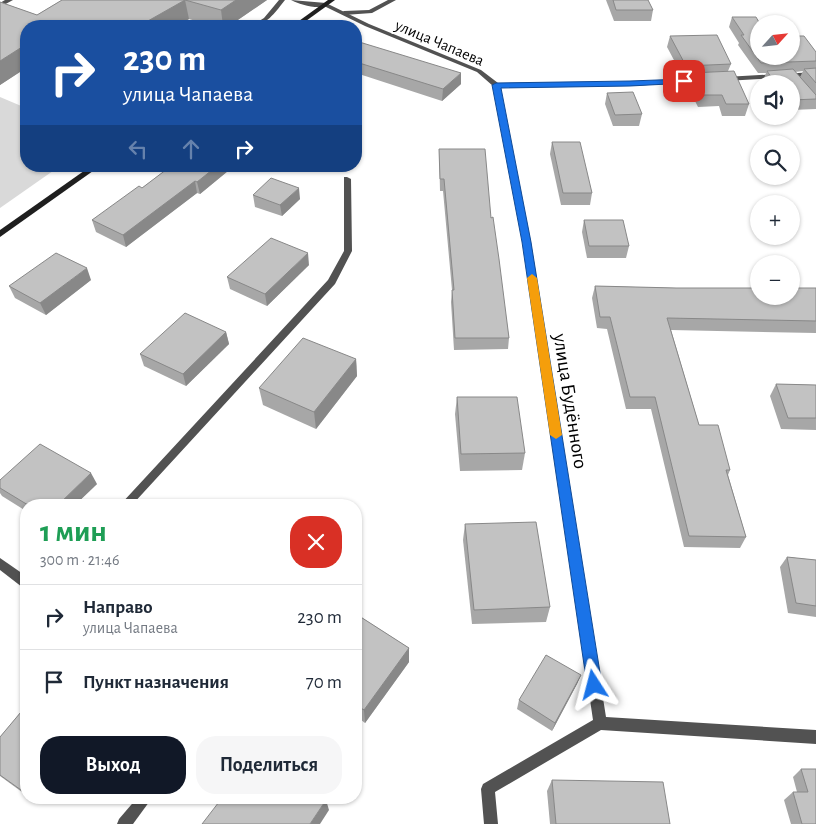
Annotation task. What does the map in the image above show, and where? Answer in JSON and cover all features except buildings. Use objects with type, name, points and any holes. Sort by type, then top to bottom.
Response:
[{"type":"street","points":[[0,5],[10,0]]},
{"type":"street","points":[[264,20],[282,0]]},
{"type":"street","name":"улица Чапаева","points":[[294,0],[326,5],[356,20]]},
{"type":"street","points":[[303,20],[332,0]]},
{"type":"street","points":[[344,13],[370,12],[393,0]]},
{"type":"street","name":"улица Чапаева","points":[[362,23],[479,71],[496,85],[630,84],[706,80]]},
{"type":"street","points":[[800,75],[816,74]]},
{"type":"street","points":[[716,80],[750,78]]},
{"type":"street","name":"улица Будённого","points":[[496,85],[527,242],[600,723]]},
{"type":"street","points":[[0,234],[88,172]]},
{"type":"street","points":[[130,499],[332,282],[348,250],[347,179]]},
{"type":"street","points":[[0,563],[20,578]]},
{"type":"street","points":[[491,824],[488,789],[600,723],[816,736]]},
{"type":"street","points":[[124,824],[140,804]]},
{"type":"shaded area","points":[[0,97],[20,105],[20,172],[51,172],[0,208]]},
{"type":"slow traffic","points":[[532,278],[556,435]]},
{"type":"route","points":[[594,685],[527,242],[496,85],[630,84],[684,81]]}]
